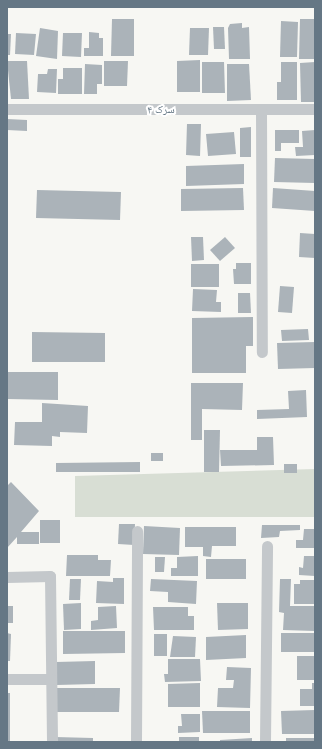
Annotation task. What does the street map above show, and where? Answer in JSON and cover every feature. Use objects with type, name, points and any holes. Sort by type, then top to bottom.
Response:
[{"type":"street","name":"سرک ۴","points":[[7,109],[315,109]]},
{"type":"street","points":[[261,110],[262,352]]},
{"type":"street","points":[[136,742],[137,532]]},
{"type":"street","points":[[265,742],[267,546]]},
{"type":"street","points":[[7,577],[50,576],[52,742]]},
{"type":"street","points":[[7,679],[51,679]]},
{"type":"shaded area","points":[[315,469],[315,517],[75,517],[75,476]]},
{"type":"building","points":[[112,19],[134,19],[134,56],[111,56]]},
{"type":"building","points":[[300,19],[315,19],[315,59],[299,59]]},
{"type":"building","points":[[281,21],[298,22],[297,57],[280,57]]},
{"type":"building","points":[[242,23],[242,28],[249,27],[250,59],[229,59],[228,28],[230,24]]},
{"type":"building","points":[[213,27],[224,27],[225,49],[214,49]]},
{"type":"building","points":[[40,28],[58,31],[57,59],[36,56]]},
{"type":"building","points":[[190,28],[209,28],[208,55],[189,55]]},
{"type":"building","points":[[89,32],[99,33],[99,38],[103,38],[103,56],[84,56],[84,48],[89,48]]},
{"type":"building","points":[[16,33],[36,34],[34,55],[15,54]]},
{"type":"building","points":[[63,33],[82,33],[81,57],[62,56]]},
{"type":"building","points":[[7,34],[11,34],[10,55],[7,55]]},
{"type":"building","points":[[200,60],[200,92],[177,92],[177,61]]},
{"type":"building","points":[[7,61],[27,61],[29,99],[11,99]]},
{"type":"building","points":[[104,61],[128,61],[127,86],[104,86]]},
{"type":"building","points":[[202,62],[224,62],[225,93],[202,93]]},
{"type":"building","points":[[281,62],[297,62],[297,100],[277,100],[277,82],[281,82]]},
{"type":"building","points":[[315,62],[315,102],[301,102],[300,63]]},
{"type":"building","points":[[85,64],[102,65],[102,84],[97,84],[97,94],[84,94]]},
{"type":"building","points":[[227,64],[249,64],[251,100],[227,101]]},
{"type":"building","points":[[63,68],[82,68],[82,94],[58,94],[58,79],[63,79]]},
{"type":"building","points":[[48,69],[57,69],[56,93],[37,92],[38,74],[47,74]]},
{"type":"building","points":[[7,119],[27,120],[27,131],[7,130]]},
{"type":"building","points":[[187,124],[201,124],[200,156],[186,155]]},
{"type":"building","points":[[251,127],[251,157],[240,157],[240,128]]},
{"type":"building","points":[[275,130],[299,130],[299,143],[281,143],[281,151],[275,151]]},
{"type":"building","points":[[315,130],[315,155],[296,156],[295,147],[303,147],[302,131]]},
{"type":"building","points":[[234,132],[236,154],[208,156],[206,134]]},
{"type":"building","points":[[275,158],[315,159],[315,183],[274,182]]},
{"type":"building","points":[[244,164],[244,184],[186,186],[186,166]]},
{"type":"building","points":[[243,188],[244,210],[181,211],[181,189]]},
{"type":"building","points":[[273,188],[315,191],[315,211],[272,208]]},
{"type":"building","points":[[37,190],[121,192],[120,220],[36,218]]},
{"type":"building","points":[[300,233],[315,234],[315,258],[299,257]]},
{"type":"building","points":[[191,237],[203,237],[204,260],[192,261]]},
{"type":"building","points":[[225,237],[235,248],[220,261],[210,250]]},
{"type":"building","points":[[236,263],[251,263],[251,284],[234,284],[233,269],[236,269]]},
{"type":"building","points":[[191,264],[219,264],[219,287],[191,287]]},
{"type":"building","points":[[280,286],[294,287],[292,313],[278,312]]},
{"type":"building","points":[[193,289],[217,290],[216,302],[221,302],[221,312],[192,311]]},
{"type":"building","points":[[238,293],[250,293],[251,313],[238,313]]},
{"type":"building","points":[[253,317],[253,346],[246,346],[246,373],[192,373],[192,318]]},
{"type":"building","points":[[308,329],[309,340],[282,341],[281,330]]},
{"type":"building","points":[[32,332],[105,333],[105,362],[32,362]]},
{"type":"building","points":[[315,342],[315,368],[278,369],[277,343]]},
{"type":"building","points":[[7,372],[58,372],[58,400],[7,399]]},
{"type":"building","points":[[191,383],[243,383],[242,410],[202,409],[202,440],[191,440]]},
{"type":"building","points":[[306,390],[307,417],[257,419],[257,410],[289,409],[288,391]]},
{"type":"building","points":[[42,403],[88,406],[87,433],[60,432],[60,437],[52,436],[52,446],[14,445],[15,422],[42,422]]},
{"type":"building","points":[[204,430],[220,430],[219,472],[204,472]]},
{"type":"building","points":[[257,437],[273,437],[274,465],[221,466],[220,450],[257,450]]},
{"type":"building","points":[[151,453],[163,453],[163,461],[151,461]]},
{"type":"building","points":[[140,462],[140,472],[56,472],[56,463]]},
{"type":"building","points":[[284,464],[297,464],[297,473],[284,473]]},
{"type":"building","points":[[11,482],[39,511],[21,532],[39,532],[39,544],[17,544],[17,537],[7,548],[7,486]]},
{"type":"building","points":[[40,520],[60,520],[60,543],[40,543]]},
{"type":"building","points":[[119,524],[135,524],[134,545],[118,544]]},
{"type":"building","points":[[262,525],[300,525],[300,530],[280,531],[279,537],[261,538]]},
{"type":"building","points":[[144,526],[180,528],[179,555],[143,554]]},
{"type":"building","points":[[185,527],[236,527],[236,546],[212,546],[211,557],[203,556],[203,547],[185,547]]},
{"type":"building","points":[[304,529],[315,529],[315,548],[296,548],[296,540],[303,540]]},
{"type":"building","points":[[67,555],[98,555],[98,560],[111,560],[110,576],[66,576]]},
{"type":"building","points":[[198,556],[198,576],[171,576],[171,568],[177,568],[177,557]]},
{"type":"building","points":[[304,556],[315,556],[315,576],[299,575],[299,567],[303,568]]},
{"type":"building","points":[[155,557],[165,557],[164,572],[155,572]]},
{"type":"building","points":[[206,559],[246,559],[246,579],[206,579]]},
{"type":"building","points":[[113,578],[124,578],[124,604],[96,603],[97,581],[113,582]]},
{"type":"building","points":[[70,579],[81,579],[80,600],[69,600]]},
{"type":"building","points":[[151,579],[197,581],[196,604],[168,602],[168,592],[150,591]]},
{"type":"building","points":[[280,579],[291,579],[290,606],[315,606],[315,631],[283,630],[284,613],[279,612]]},
{"type":"building","points":[[300,580],[315,580],[315,604],[294,604],[294,584],[300,584]]},
{"type":"building","points":[[81,603],[81,629],[64,630],[63,604]]},
{"type":"building","points":[[217,603],[248,603],[248,629],[218,630]]},
{"type":"building","points":[[7,606],[13,606],[13,623],[7,623]]},
{"type":"building","points":[[116,606],[117,628],[91,630],[91,621],[98,620],[98,607]]},
{"type":"building","points":[[153,607],[188,607],[188,616],[194,616],[194,630],[154,630]]},
{"type":"building","points":[[63,631],[125,631],[125,653],[63,654]]},
{"type":"building","points":[[7,633],[11,634],[10,661],[7,661]]},
{"type":"building","points":[[281,633],[315,633],[315,652],[281,652]]},
{"type":"building","points":[[154,634],[167,634],[167,656],[154,656]]},
{"type":"building","points":[[246,635],[246,658],[206,660],[206,637]]},
{"type":"building","points":[[173,636],[196,637],[195,657],[170,657]]},
{"type":"building","points":[[297,656],[315,656],[315,680],[297,680]]},
{"type":"building","points":[[168,659],[200,659],[201,681],[165,682],[164,674],[168,674]]},
{"type":"building","points":[[95,661],[95,684],[57,685],[56,662]]},
{"type":"building","points":[[227,667],[251,668],[250,708],[217,707],[218,688],[233,688],[234,680],[226,680]]},
{"type":"building","points":[[200,683],[200,707],[168,707],[168,684]]},
{"type":"building","points":[[312,683],[315,683],[315,706],[300,706],[300,689],[312,689]]},
{"type":"building","points":[[55,688],[120,688],[119,712],[55,712]]},
{"type":"building","points":[[7,693],[10,693],[10,741],[7,741]]},
{"type":"building","points":[[315,710],[315,734],[282,734],[281,711]]},
{"type":"building","points":[[202,711],[250,711],[250,733],[203,733]]},
{"type":"building","points":[[181,714],[200,714],[200,732],[178,733],[178,726],[182,726]]},
{"type":"building","points":[[55,737],[93,738],[93,742],[55,742]]},
{"type":"building","points":[[179,737],[199,737],[199,742],[179,742]]},
{"type":"building","points":[[252,738],[252,742],[220,742],[220,740]]},
{"type":"building","points":[[286,738],[315,738],[315,742],[286,742]]}]
